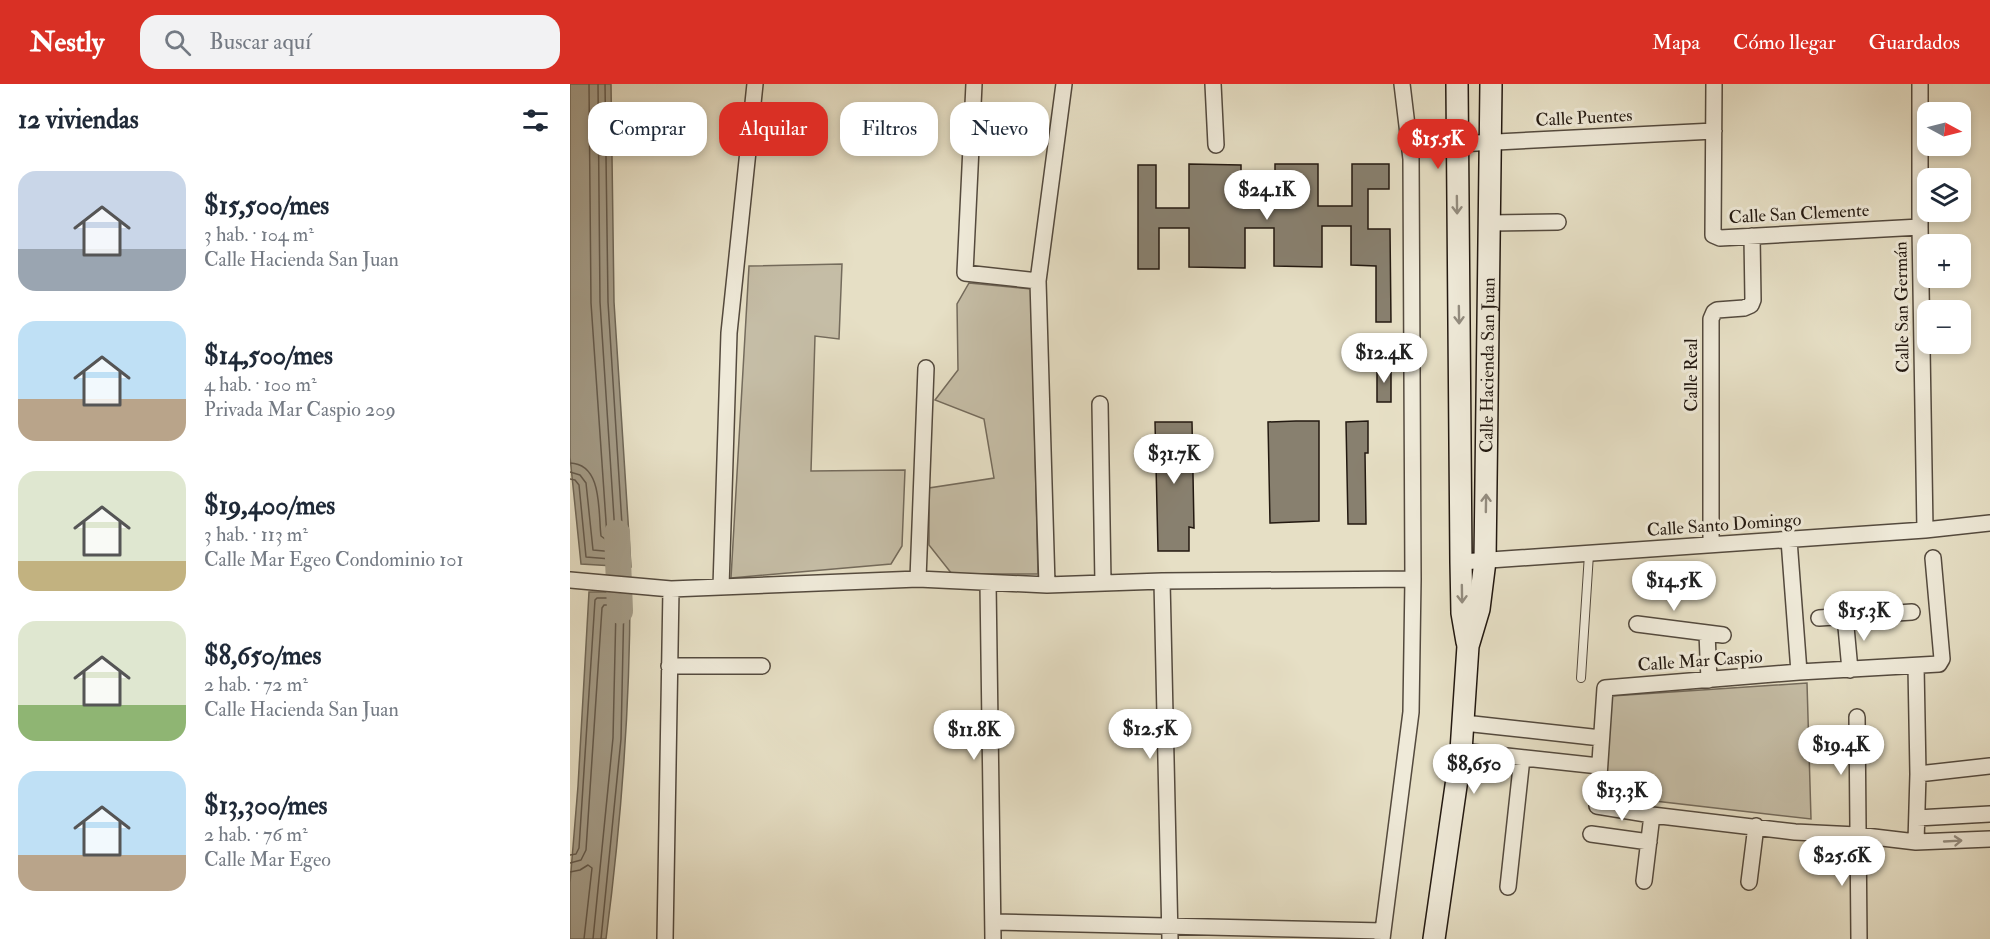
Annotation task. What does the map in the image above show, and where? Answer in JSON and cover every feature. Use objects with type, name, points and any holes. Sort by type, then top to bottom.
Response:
[{"type":"main road","name":"Calle Hacienda San Juan","points":[[1457,84],[1461,562],[1464,628],[1468,646]]},
{"type":"main road","name":"Calle Hacienda San Juan","points":[[1434,939],[1461,751],[1468,646],[1479,609],[1485,561],[1491,84]]},
{"type":"street","points":[[721,587],[729,333],[755,84]]},
{"type":"street","points":[[974,84],[965,273],[1038,280]]},
{"type":"street","points":[[1047,585],[1038,280],[1064,84]]},
{"type":"street","points":[[1213,84],[1216,145]]},
{"type":"street","points":[[993,922],[1170,933],[1382,935],[1412,712],[1411,159],[1402,84]]},
{"type":"street","points":[[1714,84],[1714,131]]},
{"type":"street","name":"Calle San Germán","points":[[1920,84],[1925,530]]},
{"type":"street","name":"Calle Puentes","points":[[1457,144],[1714,131]]},
{"type":"street","name":"Calle San Clemente","points":[[1714,131],[1713,235],[1717,238],[1920,227]]},
{"type":"street","points":[[1490,223],[1558,222]]},
{"type":"street","name":"Calle Real","points":[[1711,545],[1711,319],[1717,310],[1744,308],[1751,305],[1753,300],[1752,236]]},
{"type":"street","points":[[918,579],[926,368]]},
{"type":"street","points":[[1100,404],[1103,583]]},
{"type":"street","name":"Calle Santo Domingo","points":[[1461,562],[1990,524]]},
{"type":"street","points":[[1789,540],[1799,672]]},
{"type":"street","name":"Calle Mar Caspio","points":[[1652,814],[1597,806],[1605,688],[1799,672],[1939,664],[1942,659],[1933,558]]},
{"type":"street","points":[[570,580],[671,589],[918,579],[1047,585],[1162,581],[1413,579]]},
{"type":"street","points":[[1162,581],[1170,933]]},
{"type":"street","points":[[988,583],[993,939]]},
{"type":"street","points":[[665,939],[671,589]]},
{"type":"street","points":[[1819,618],[1912,612]]},
{"type":"street","points":[[1845,616],[1850,670]]},
{"type":"street","points":[[1637,624],[1723,635]]},
{"type":"street","points":[[1707,633],[1709,680]]},
{"type":"street","points":[[669,666],[762,666]]},
{"type":"street","points":[[1916,666],[1918,774],[1916,843]]},
{"type":"street","points":[[1857,717],[1859,939]]},
{"type":"street","points":[[1464,723],[1601,738]]},
{"type":"street","points":[[1461,751],[1599,766]]},
{"type":"street","points":[[1508,887],[1522,758]]},
{"type":"street","points":[[1918,774],[1990,766]]},
{"type":"street","points":[[1644,881],[1652,814],[1795,832],[1857,835],[1916,843],[1990,839]]},
{"type":"street","points":[[1917,818],[1990,814]]},
{"type":"street","points":[[1749,882],[1756,826]]},
{"type":"street","points":[[1591,834],[1648,842]]},
{"type":"lane","points":[[1581,678],[1589,554]]},
{"type":"shaded area","points":[[842,264],[839,339],[815,336],[811,471],[905,470],[902,546],[891,564],[731,578],[749,266]]},
{"type":"shaded area","points":[[969,283],[1031,289],[1038,574],[952,574],[929,545],[929,488],[994,478],[984,419],[935,400],[958,370],[957,304]]},
{"type":"shaded area","points":[[1807,683],[1811,819],[1603,795],[1612,696]]},
{"type":"water","points":[[570,84],[611,84],[611,102],[588,102],[588,156],[612,156],[614,302],[631,567],[581,564],[570,457]]},
{"type":"water","points":[[589,592],[630,592],[626,722],[616,853],[606,939],[570,939],[570,883]]},
{"type":"building","points":[[1189,164],[1241,165],[1241,208],[1275,207],[1275,164],[1318,164],[1318,206],[1352,206],[1352,164],[1389,164],[1389,189],[1368,189],[1368,229],[1390,229],[1391,322],[1376,322],[1376,266],[1351,265],[1351,226],[1322,226],[1322,267],[1274,266],[1274,228],[1245,228],[1245,268],[1189,267],[1189,228],[1159,228],[1159,269],[1138,269],[1138,165],[1156,165],[1156,208],[1189,208]]},
{"type":"building","points":[[1377,366],[1391,366],[1391,402],[1377,402]]},
{"type":"building","points":[[1319,421],[1319,521],[1270,523],[1268,422]]},
{"type":"building","points":[[1368,421],[1368,453],[1365,453],[1366,524],[1348,524],[1346,422]]},
{"type":"building","points":[[1155,422],[1192,422],[1194,528],[1189,527],[1189,551],[1158,551]]},
{"type":"waterway","points":[[617,533],[620,611]]}]
